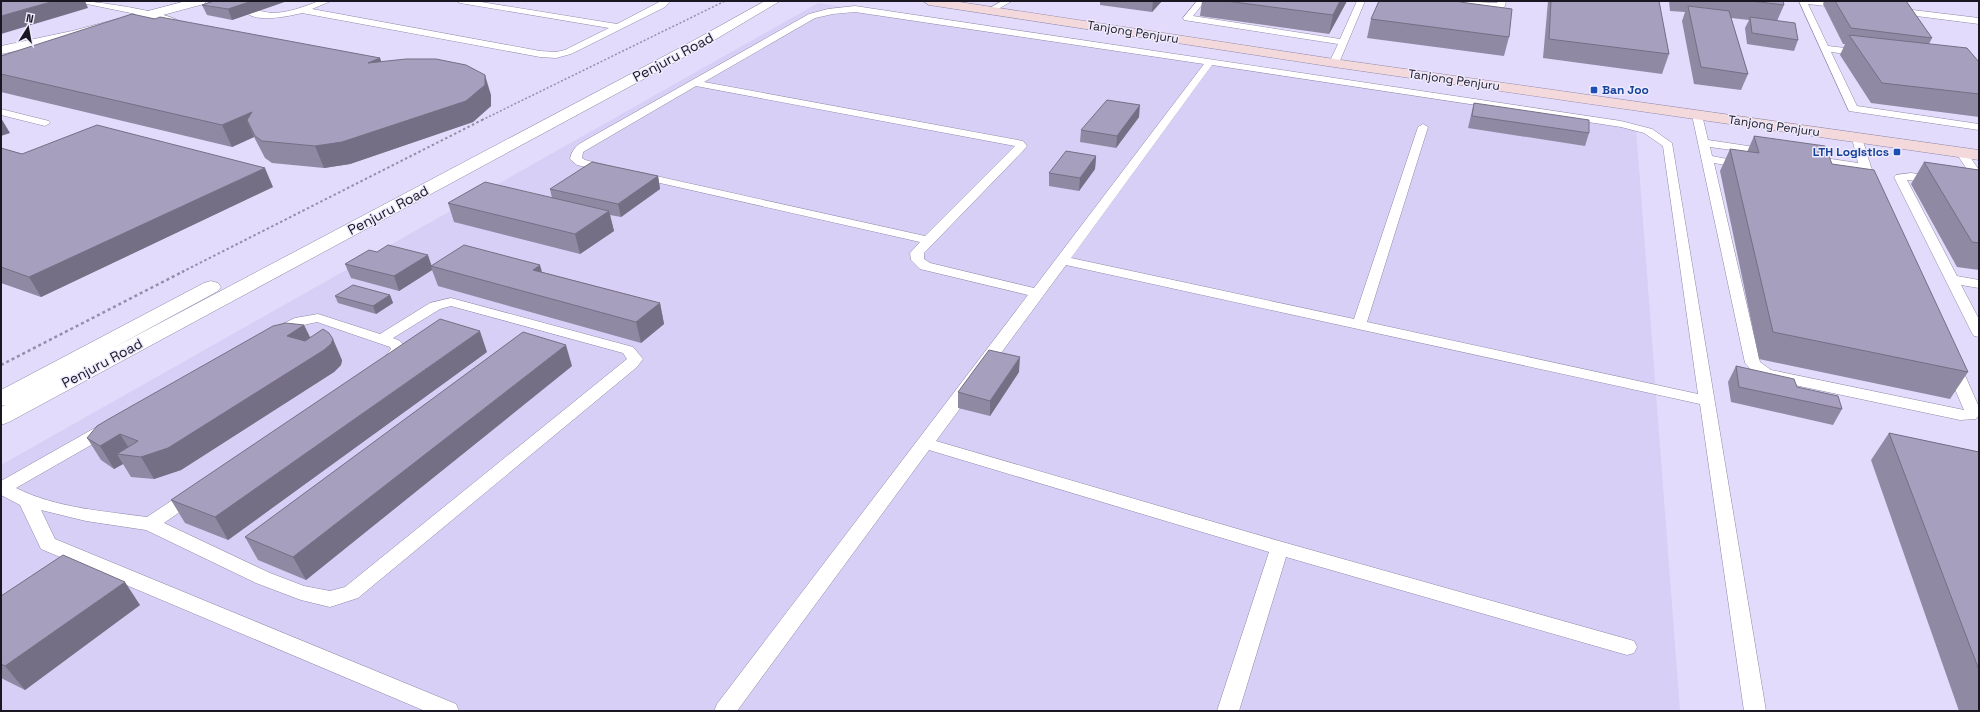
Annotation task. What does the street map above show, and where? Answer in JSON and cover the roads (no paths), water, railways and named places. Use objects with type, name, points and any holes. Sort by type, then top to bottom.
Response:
[{"type":"main road","name":"Tanjong Penjuru","points":[[929,1],[1334,63],[1979,155]]},
{"type":"street","name":"Penjuru Road","points":[[1,399],[751,1]]},
{"type":"street","name":"Penjuru Road","points":[[1,417],[696,45],[774,1]]},
{"type":"street","points":[[1,50],[73,35],[153,21],[174,16],[200,3]]},
{"type":"lane","points":[[87,1],[153,21]]},
{"type":"lane","points":[[251,13],[275,16],[301,10],[327,1]]},
{"type":"lane","points":[[460,1],[618,27]]},
{"type":"lane","points":[[301,10],[540,54],[556,55],[568,52],[662,5],[666,1]]},
{"type":"lane","points":[[990,10],[1008,1]]},
{"type":"lane","points":[[1201,1],[1187,18],[1343,42]]},
{"type":"lane","points":[[1334,63],[1361,1]]},
{"type":"lane","points":[[1460,1],[1501,6],[1502,1]]},
{"type":"lane","points":[[1803,1],[1853,109],[1979,128]]},
{"type":"lane","points":[[1807,1],[1854,6]]},
{"type":"lane","points":[[928,240],[581,163],[576,159],[576,154],[588,144],[812,16],[824,12],[841,10],[863,10],[1621,124],[1643,129],[1656,135],[1668,145],[1755,711]]},
{"type":"lane","points":[[1885,10],[1979,21]]},
{"type":"lane","points":[[174,16],[188,26]]},
{"type":"lane","points":[[1824,48],[1870,53]]},
{"type":"lane","points":[[725,711],[1210,62]]},
{"type":"lane","points":[[695,83],[1019,143],[1020,146],[1018,150],[928,240],[917,253],[918,260],[925,266],[1037,293]]},
{"type":"lane","points":[[1,112],[45,123]]},
{"type":"lane","points":[[1697,115],[1753,363],[1760,371],[1953,413],[1970,415],[1973,412],[1947,353]]},
{"type":"lane","points":[[1359,325],[1423,127]]},
{"type":"lane","points":[[1857,138],[1865,167],[1866,184],[1879,200]]},
{"type":"lane","points":[[1703,143],[1780,154]]},
{"type":"lane","points":[[1962,153],[1976,184]]},
{"type":"lane","points":[[1803,158],[1865,167]]},
{"type":"lane","points":[[1707,159],[1746,165]]},
{"type":"lane","points":[[1949,182],[1911,176],[1900,178],[1979,333]]},
{"type":"lane","points":[[1061,260],[1707,401]]},
{"type":"lane","points":[[1952,279],[1979,284]]},
{"type":"lane","points":[[2,488],[27,501],[86,516],[150,524],[263,578],[301,594],[330,599],[351,593],[632,364],[635,359],[628,350],[451,302],[435,306],[382,339]]},
{"type":"lane","points":[[260,341],[294,321],[306,318],[318,318],[395,344],[399,349],[399,352],[392,360],[372,374]]},
{"type":"lane","points":[[2,488],[118,422]]},
{"type":"lane","points":[[925,443],[1279,548],[1627,647]]},
{"type":"lane","points":[[150,524],[202,488]]},
{"type":"lane","points":[[27,501],[48,544],[448,711]]},
{"type":"lane","points":[[1228,711],[1279,548]]},
{"type":"place","name":"Ban Joo","points":[[1594,90]]},
{"type":"place","name":"LTH Logistics","points":[[1897,152]]}]
